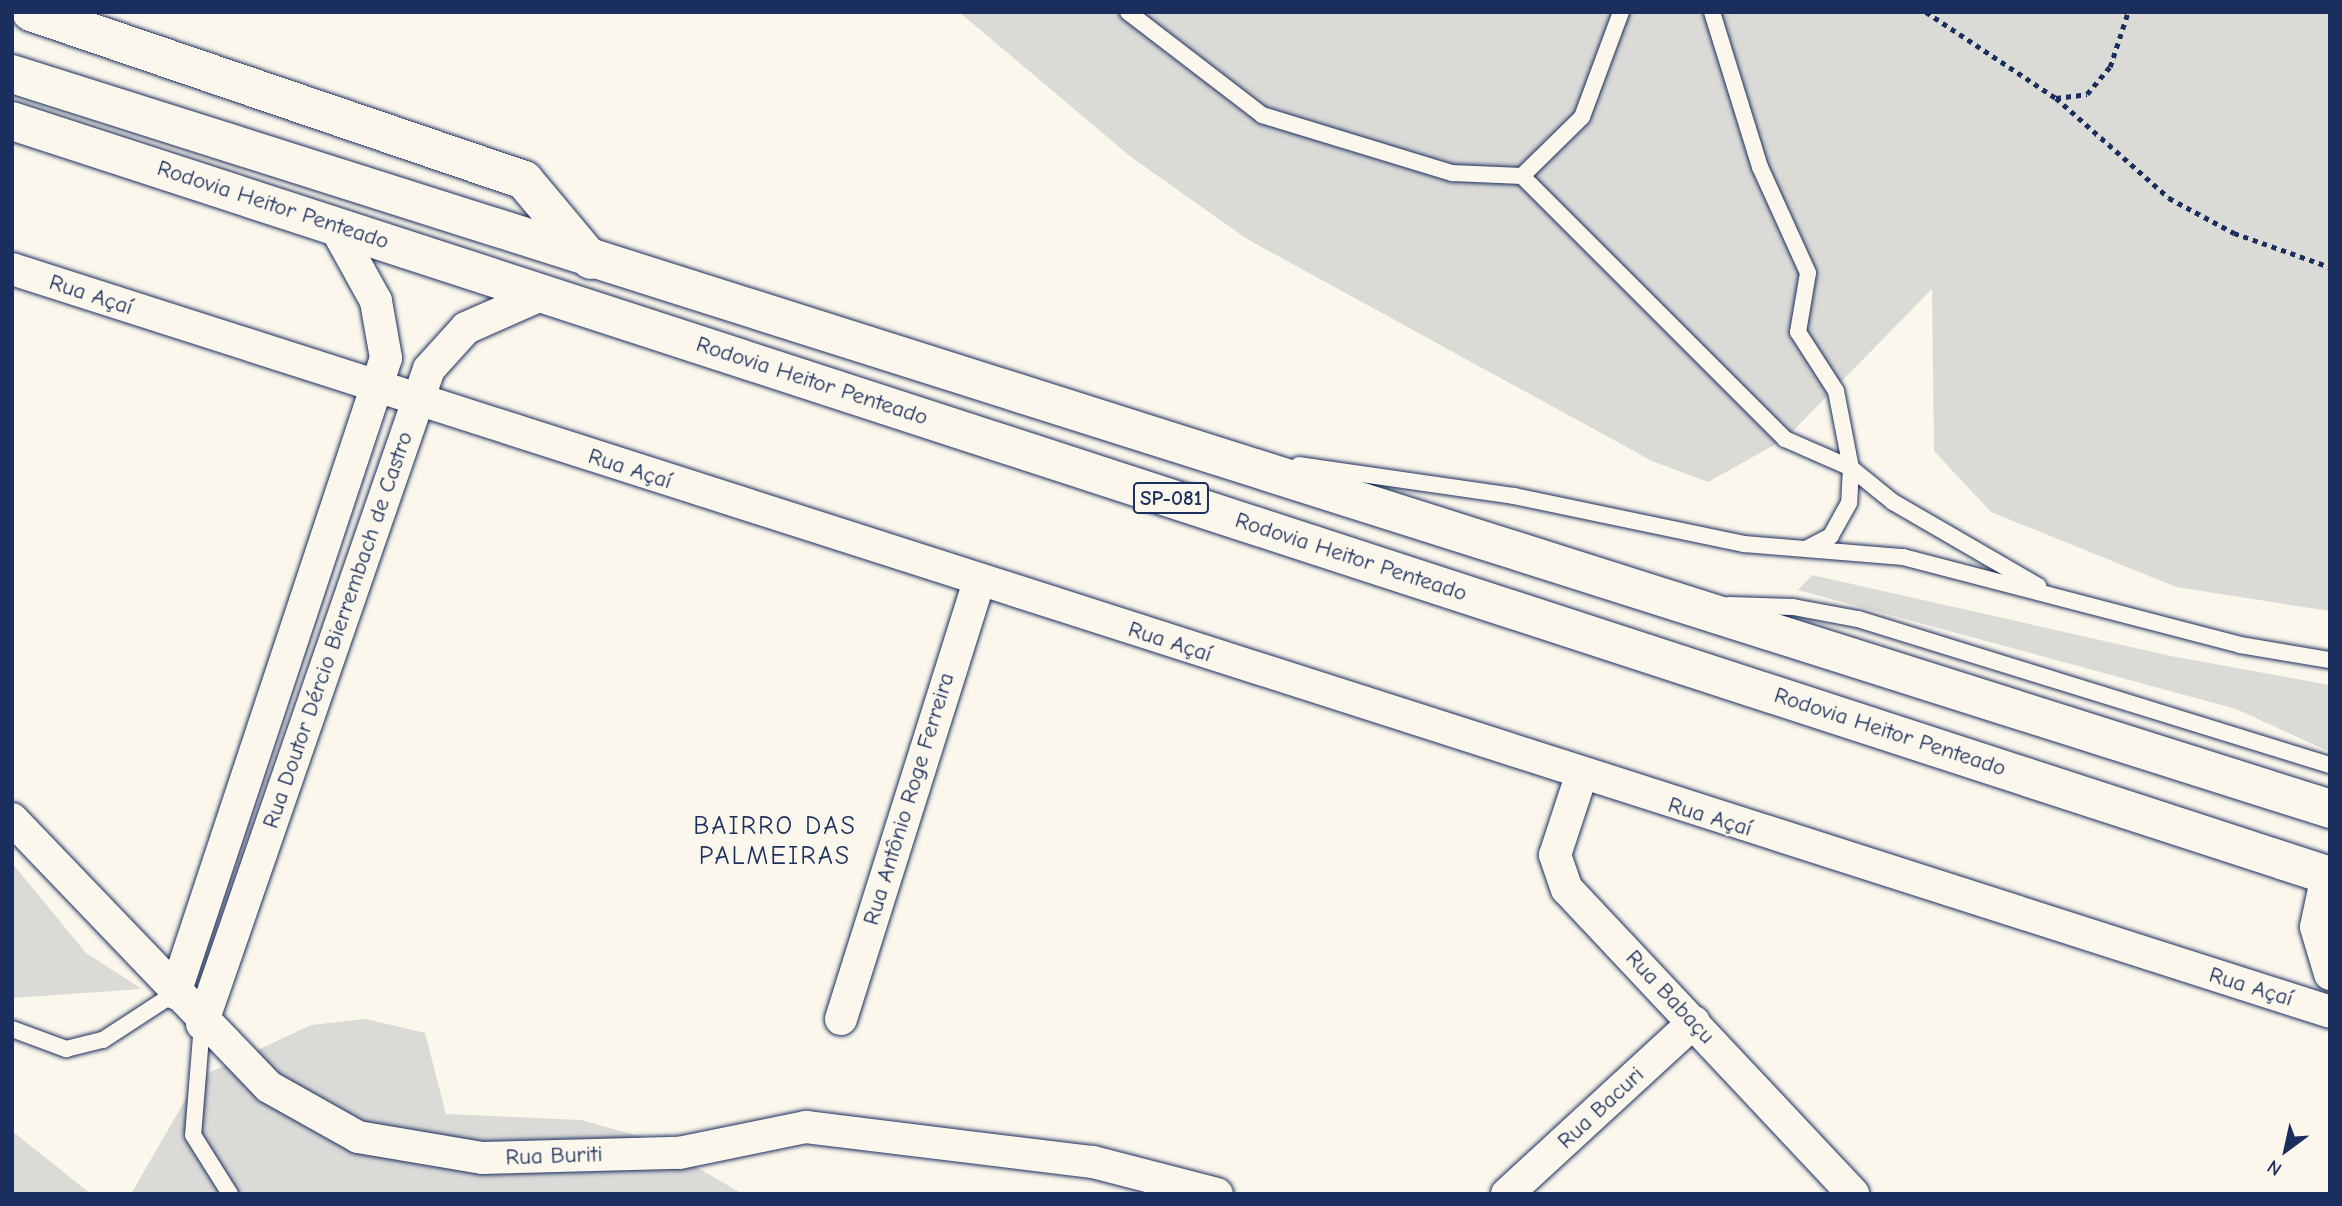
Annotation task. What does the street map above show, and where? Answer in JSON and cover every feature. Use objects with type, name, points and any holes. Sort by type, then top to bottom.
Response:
[{"type":"main road","points":[[31,12],[524,180],[592,260]]},
{"type":"main road","name":"Rodovia Heitor Penteado","points":[[12,74],[2330,809]]},
{"type":"main road","name":"Rodovia Heitor Penteado","points":[[12,121],[2328,875]]},
{"type":"street","name":"Rua Doutor Dércio Bierrembach de Castro","points":[[175,993],[379,390],[385,327],[334,225]]},
{"type":"street","name":"Rua Açaí","points":[[12,269],[379,390],[979,580],[1581,776],[2330,1012]]},
{"type":"street","name":"Rua Doutor Dércio Bierrembach de Castro","points":[[202,1024],[429,369],[466,328],[543,294]]},
{"type":"street","name":"Rua Antônio Roge Ferreira","points":[[841,1019],[979,580]]},
{"type":"street","name":"Rua Babaçu","points":[[1581,776],[1555,855],[1567,888],[1853,1194]]},
{"type":"street","name":"Rua Buriti","points":[[12,819],[202,1024],[269,1087],[358,1137],[482,1158],[679,1153],[806,1126],[1093,1162],[1217,1194]]},
{"type":"street","points":[[2328,875],[2316,927],[2330,974]]},
{"type":"street","name":"Rua Bacuri","points":[[1507,1194],[1694,1022]]},
{"type":"lane","points":[[1128,12],[1262,115],[1452,173],[1522,176],[1785,439],[1851,468],[1893,502],[2054,595]]},
{"type":"lane","points":[[1522,176],[1582,117],[1621,12]]},
{"type":"lane","points":[[1712,12],[1760,167],[1808,273],[1798,332],[1836,391],[1851,468],[1843,514],[1831,536],[1807,548]]},
{"type":"lane","points":[[1195,451],[1514,496],[1744,544],[1903,557],[2240,645],[2330,660]]},
{"type":"lane","points":[[1689,606],[1793,607],[1858,619],[2330,765]]},
{"type":"lane","points":[[12,1029],[66,1049],[103,1040],[175,993]]},
{"type":"lane","points":[[202,1024],[192,1135],[230,1194]]},
{"type":"path","points":[[1926,12],[2056,98],[2169,198],[2234,233],[2330,267]]},
{"type":"path","points":[[2056,98],[2087,94],[2110,66],[2128,12]]},
{"type":"shaded area","points":[[959,12],[2330,12],[2330,611],[2176,587],[1991,512],[1934,451],[1932,289],[1785,439],[1708,482],[1652,461],[1247,239],[1131,157]]},
{"type":"shaded area","points":[[1812,575],[2171,656],[2330,685],[2330,752],[2236,709],[1798,590]]},
{"type":"shaded area","points":[[12,863],[86,953],[142,989],[12,998]]},
{"type":"shaded area","points":[[366,1019],[425,1033],[446,1114],[581,1120],[646,1138],[743,1194],[131,1194],[198,1078],[311,1025]]},
{"type":"shaded area","points":[[12,1131],[91,1194],[12,1194]]},
{"type":"district","name":"BAIRRO DAS PALMEIRAS","points":[[775,842]]}]
